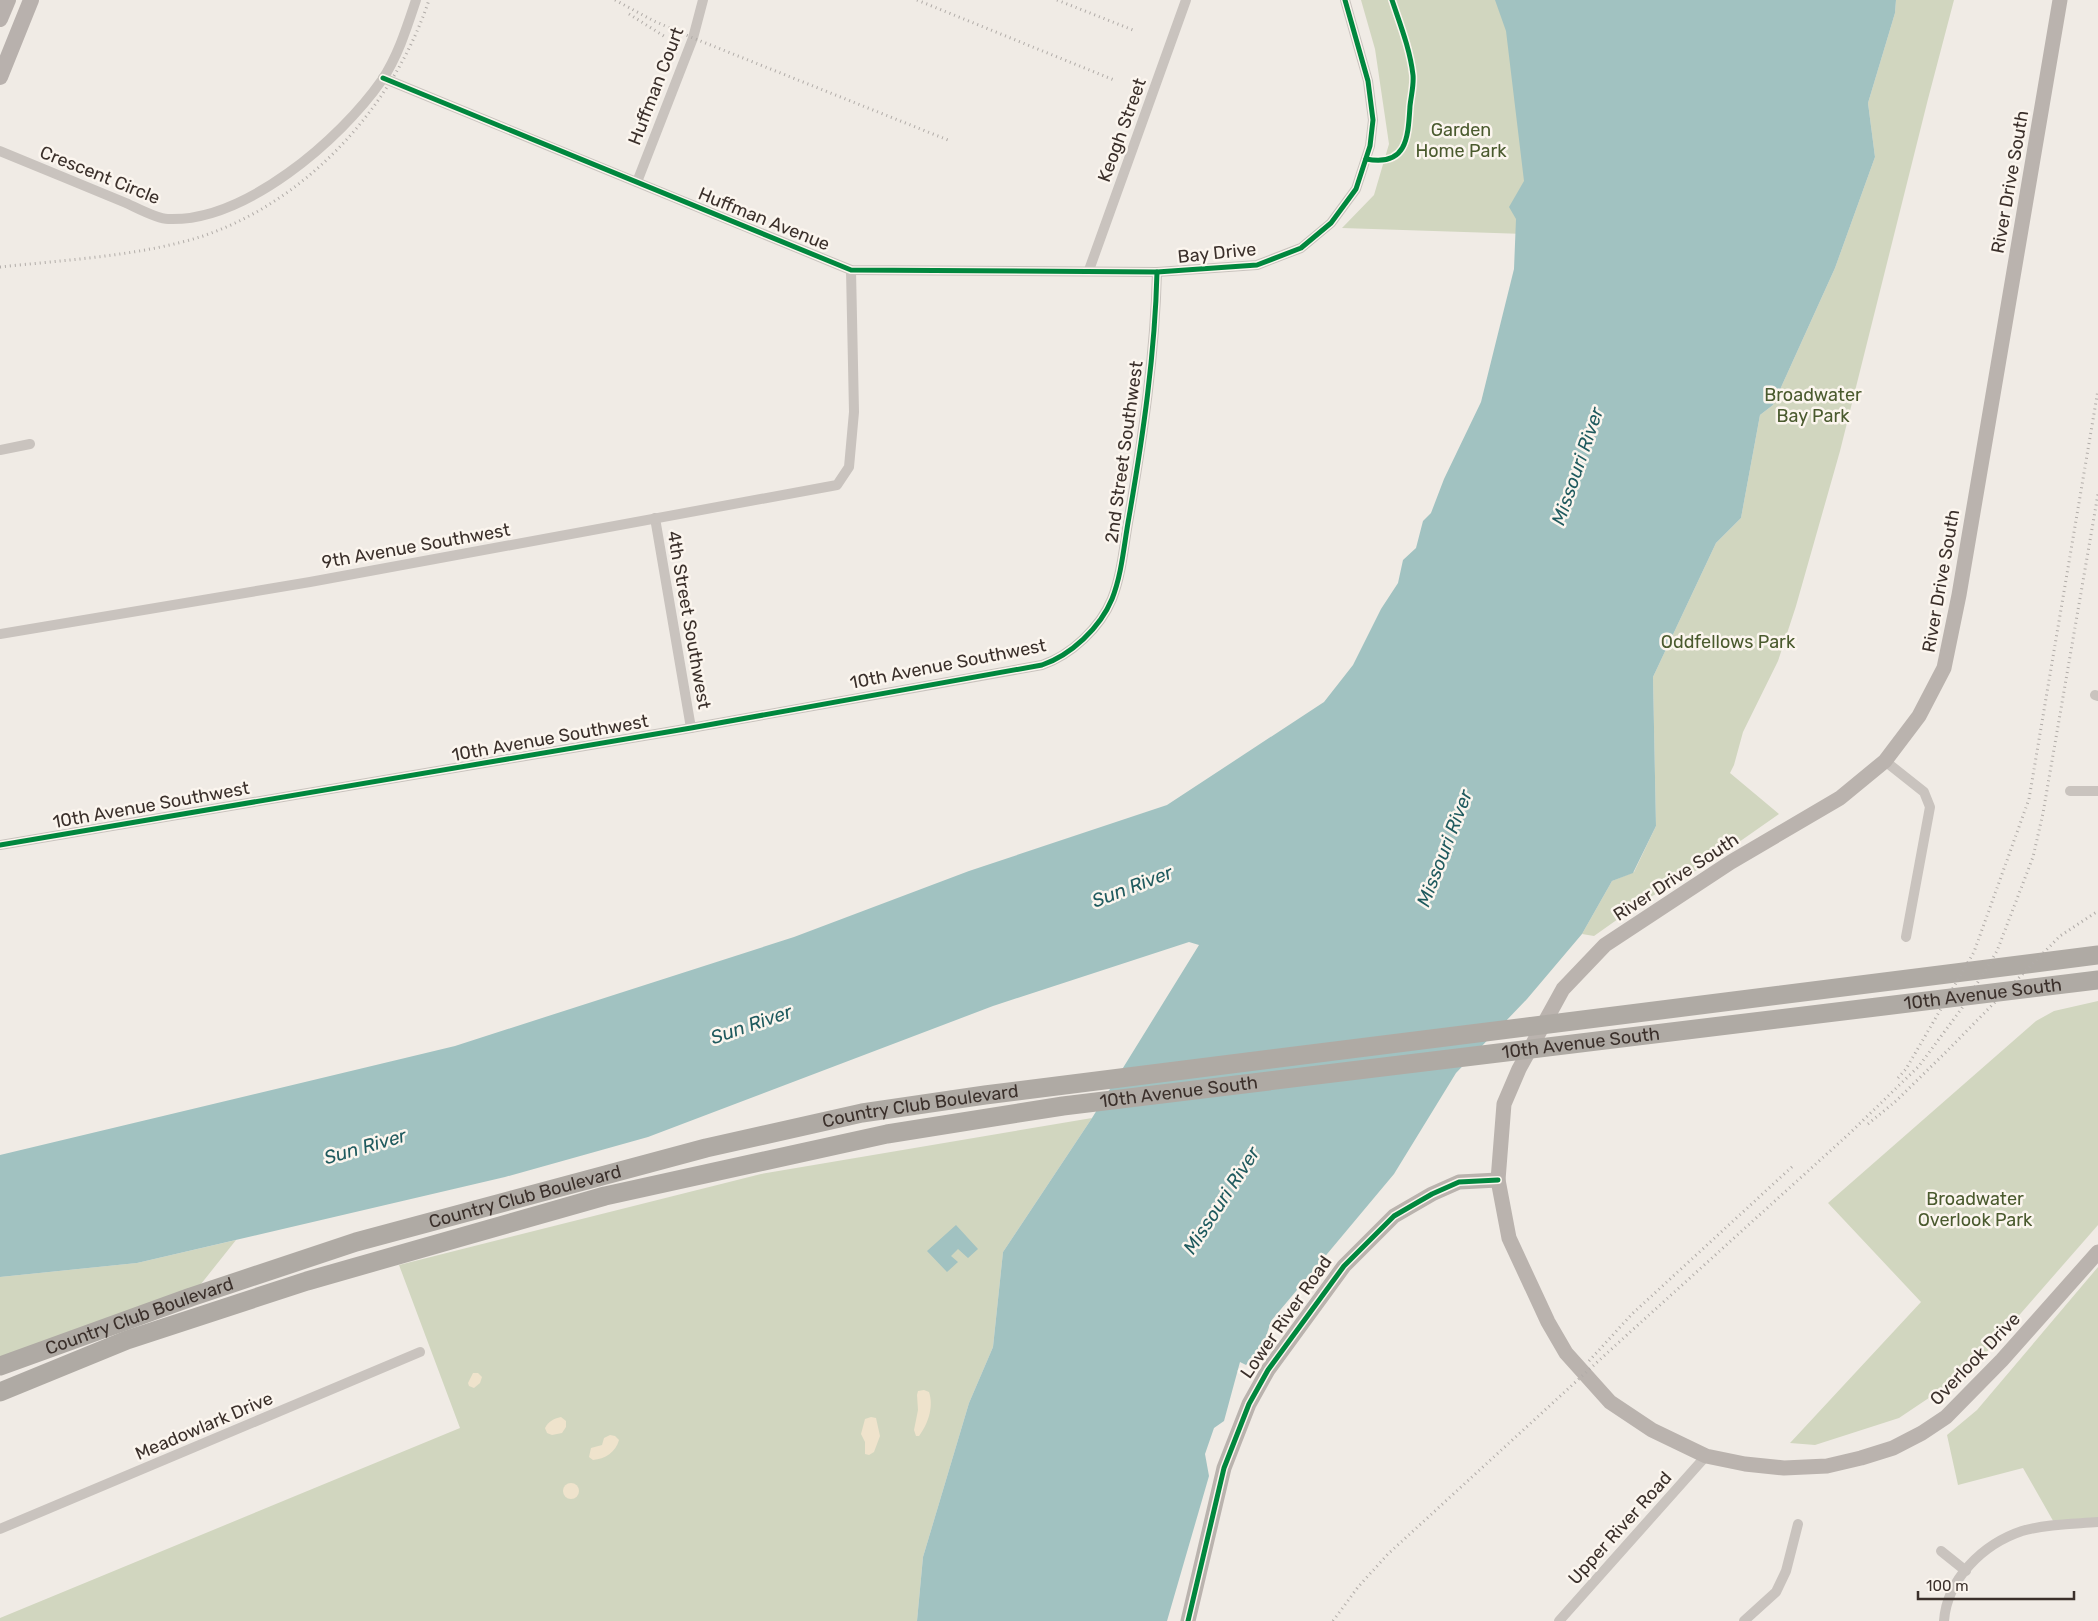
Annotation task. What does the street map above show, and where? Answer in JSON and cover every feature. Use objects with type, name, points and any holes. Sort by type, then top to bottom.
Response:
[{"type":"highway","name":"10th Avenue South","points":[[1065,1085],[2089,956]]},
{"type":"highway","name":"10th Avenue South","points":[[1063,1106],[2098,980]]},
{"type":"highway","name":"Country Club Boulevard","points":[[0,1366],[191,1297],[356,1242],[706,1148],[862,1113],[1065,1085]]},
{"type":"highway","name":"Country Club Boulevard","points":[[0,1392],[127,1340],[307,1281],[605,1196],[887,1134],[1063,1106]]},
{"type":"main road","points":[[0,19],[8,0]]},
{"type":"main road","points":[[0,77],[30,0]]},
{"type":"main road","name":"River Drive South","points":[[1562,989],[1605,945],[1731,862],[1840,798],[1885,762],[1919,716],[1944,668],[1959,595],[2060,0]]},
{"type":"main road","name":"Overlook Drive","points":[[1562,989],[1519,1069],[1504,1104],[1498,1180],[1509,1238],[1548,1322],[1566,1353],[1610,1402],[1652,1430],[1706,1456],[1784,1468],[1827,1466],[1893,1448],[1922,1433],[1946,1417],[1974,1392],[2098,1252]]},
{"type":"main road","name":"Lower River Road","points":[[1188,1621],[1224,1468],[1249,1404],[1268,1370],[1344,1266],[1394,1216],[1432,1194],[1459,1182],[1498,1180]]},
{"type":"street","name":"Crescent Circle","points":[[0,151],[166,219],[199,218],[260,191],[290,173],[342,127],[362,106],[384,78],[402,42],[416,0]]},
{"type":"street","name":"Huffman Court","points":[[638,182],[693,38],[703,0]]},
{"type":"street","name":"Keogh Street","points":[[1089,270],[1186,0]]},
{"type":"street","name":"Bay Drive","points":[[1157,272],[1257,265],[1301,248],[1331,223],[1356,189],[1370,146],[1373,120],[1368,81],[1345,0]]},
{"type":"street","name":"Huffman Avenue","points":[[384,78],[851,270],[1089,270],[1157,272]]},
{"type":"street","name":"9th Avenue Southwest","points":[[0,634],[310,582],[837,485],[849,466],[854,412],[851,270]]},
{"type":"street","name":"2nd Street Southwest","points":[[1093,629],[1112,598],[1120,568],[1133,495],[1156,325],[1157,272]]},
{"type":"street","points":[[0,450],[30,444]]},
{"type":"street","name":"4th Street Southwest","points":[[655,518],[691,728]]},
{"type":"street","name":"10th Avenue Southwest","points":[[0,845],[691,728],[1042,666],[1062,656],[1093,629]]},
{"type":"street","points":[[1885,762],[1924,792],[1930,807],[1906,937]]},
{"type":"street","points":[[2070,791],[2098,791]]},
{"type":"street","name":"Meadowlark Drive","points":[[0,1529],[420,1352]]},
{"type":"street","name":"Upper River Road","points":[[1559,1621],[1706,1456]]},
{"type":"street","points":[[1944,1621],[1945,1610],[1952,1587],[1976,1558],[1995,1543],[2022,1531],[2098,1522]]},
{"type":"street","points":[[1744,1621],[1776,1592],[1786,1572],[1798,1524]]},
{"type":"street","points":[[1941,1551],[1966,1571]]},
{"type":"green space","name":"Garden Home Park","points":[[1361,0],[1505,0],[1532,136],[1525,234],[1342,228],[1374,195],[1389,144],[1375,49]]},
{"type":"green space","name":"Oddfellows Park","points":[[1896,0],[1954,0],[1840,451],[1796,606],[1778,661],[1743,732],[1730,773],[1779,814],[1709,863],[1642,902],[1594,936],[1582,934],[1612,881],[1634,872],[1656,826],[1653,677],[1716,543],[1741,518],[1760,415],[1773,405],[1835,268],[1875,157],[1868,103],[1895,13]]},
{"type":"green space","name":"Broadwater Overlook Park","points":[[2098,1001],[2098,1225],[1972,1369],[1899,1418],[1815,1445],[1790,1443],[1921,1302],[1828,1203],[2036,1021],[2054,1011]]},
{"type":"green space","points":[[1092,1118],[1003,1252],[993,1347],[969,1403],[923,1557],[917,1621],[0,1621],[0,1618],[460,1428],[399,1265],[761,1174]]},
{"type":"green space","points":[[236,1240],[197,1289],[0,1361],[0,1277],[137,1263]]},
{"type":"green space","points":[[2098,1267],[2098,1522],[2056,1526],[2023,1468],[1958,1485],[1947,1435],[1977,1410]]},
{"type":"sand","points":[[473,1373],[478,1373],[482,1377],[480,1383],[474,1388],[469,1386],[468,1383]]},
{"type":"sand","points":[[924,1390],[929,1392],[931,1404],[925,1426],[919,1436],[916,1436],[914,1430],[918,1410],[917,1395],[918,1391]]},
{"type":"sand","points":[[561,1417],[566,1421],[566,1427],[562,1433],[552,1435],[547,1433],[545,1428],[548,1424]]},
{"type":"sand","points":[[876,1418],[880,1436],[874,1452],[869,1455],[865,1454],[865,1442],[861,1434],[865,1419]]},
{"type":"sand","points":[[610,1435],[615,1436],[619,1440],[613,1451],[606,1456],[593,1460],[589,1457],[591,1448],[602,1445],[604,1438]]},
{"type":"sand","points":[[571,1483],[579,1491],[571,1499],[563,1491]]},
{"type":"water","points":[[1495,0],[1896,0],[1895,13],[1868,103],[1875,157],[1835,268],[1773,405],[1760,415],[1741,518],[1716,543],[1653,677],[1656,826],[1633,873],[1612,881],[1582,934],[1527,999],[1456,1073],[1394,1174],[1271,1321],[1264,1343],[1246,1365],[1240,1362],[1224,1421],[1214,1428],[1205,1454],[1209,1476],[1167,1621],[917,1621],[923,1557],[969,1403],[993,1347],[1003,1252],[1092,1118],[1199,945],[1189,942],[993,1006],[648,1137],[505,1177],[137,1263],[0,1277],[0,1155],[455,1046],[794,937],[969,871],[1167,805],[1324,702],[1353,665],[1381,609],[1398,583],[1403,560],[1416,548],[1423,521],[1431,513],[1444,479],[1481,402],[1514,269],[1516,219],[1509,207],[1524,181],[1506,31]]},
{"type":"water","points":[[956,1225],[978,1249],[968,1258],[958,1249],[951,1256],[958,1262],[947,1272],[927,1251]]},
{"type":"railway","points":[[0,267],[128,253],[179,243],[203,236],[242,220],[278,199],[312,173],[343,144],[370,111],[394,76],[414,39],[429,0]]},
{"type":"railway","points":[[615,0],[654,21],[693,38],[948,140]]},
{"type":"railway","points":[[917,0],[1114,80]]},
{"type":"railway","points":[[1057,0],[1133,30]]},
{"type":"railway","points":[[629,14],[667,38]]},
{"type":"railway","points":[[1898,1078],[1906,1069],[1974,952],[2029,799],[2098,390]]},
{"type":"railway","points":[[1333,1621],[1358,1587],[1388,1554],[1850,1133],[1919,1066],[1962,1008],[1997,951],[2033,857],[2043,813],[2098,494]]},
{"type":"railway","points":[[1868,1124],[1896,1101],[2060,936],[2098,911]]},
{"type":"railway","points":[[1589,1361],[1632,1314],[1794,1165]]},
{"type":"cycle path","points":[[383,78],[851,270],[1157,272],[1257,265],[1301,248],[1331,223],[1356,189],[1370,146],[1373,120],[1368,81],[1345,0]]},
{"type":"cycle path","points":[[1366,159],[1390,159],[1403,148],[1408,129],[1413,87],[1412,65],[1392,0]]},
{"type":"cycle path","points":[[0,845],[691,728],[1042,665],[1053,660],[1074,647],[1092,630],[1107,610],[1118,579],[1148,395],[1157,272]]},
{"type":"cycle path","points":[[1188,1621],[1224,1468],[1249,1404],[1268,1370],[1344,1266],[1394,1216],[1432,1194],[1459,1182],[1498,1180]]},
{"type":"park label","name":"Broadwater Bay Park","points":[[1813,405]]},
{"type":"water label","name":"Missouri River","points":[[1577,466]]},
{"type":"water label","name":"Missouri River","points":[[1444,848]]},
{"type":"water label","name":"Sun River","points":[[1132,886]]},
{"type":"water label","name":"Sun River","points":[[751,1024]]},
{"type":"water label","name":"Sun River","points":[[365,1146]]},
{"type":"water label","name":"Missouri River","points":[[1221,1200]]}]
